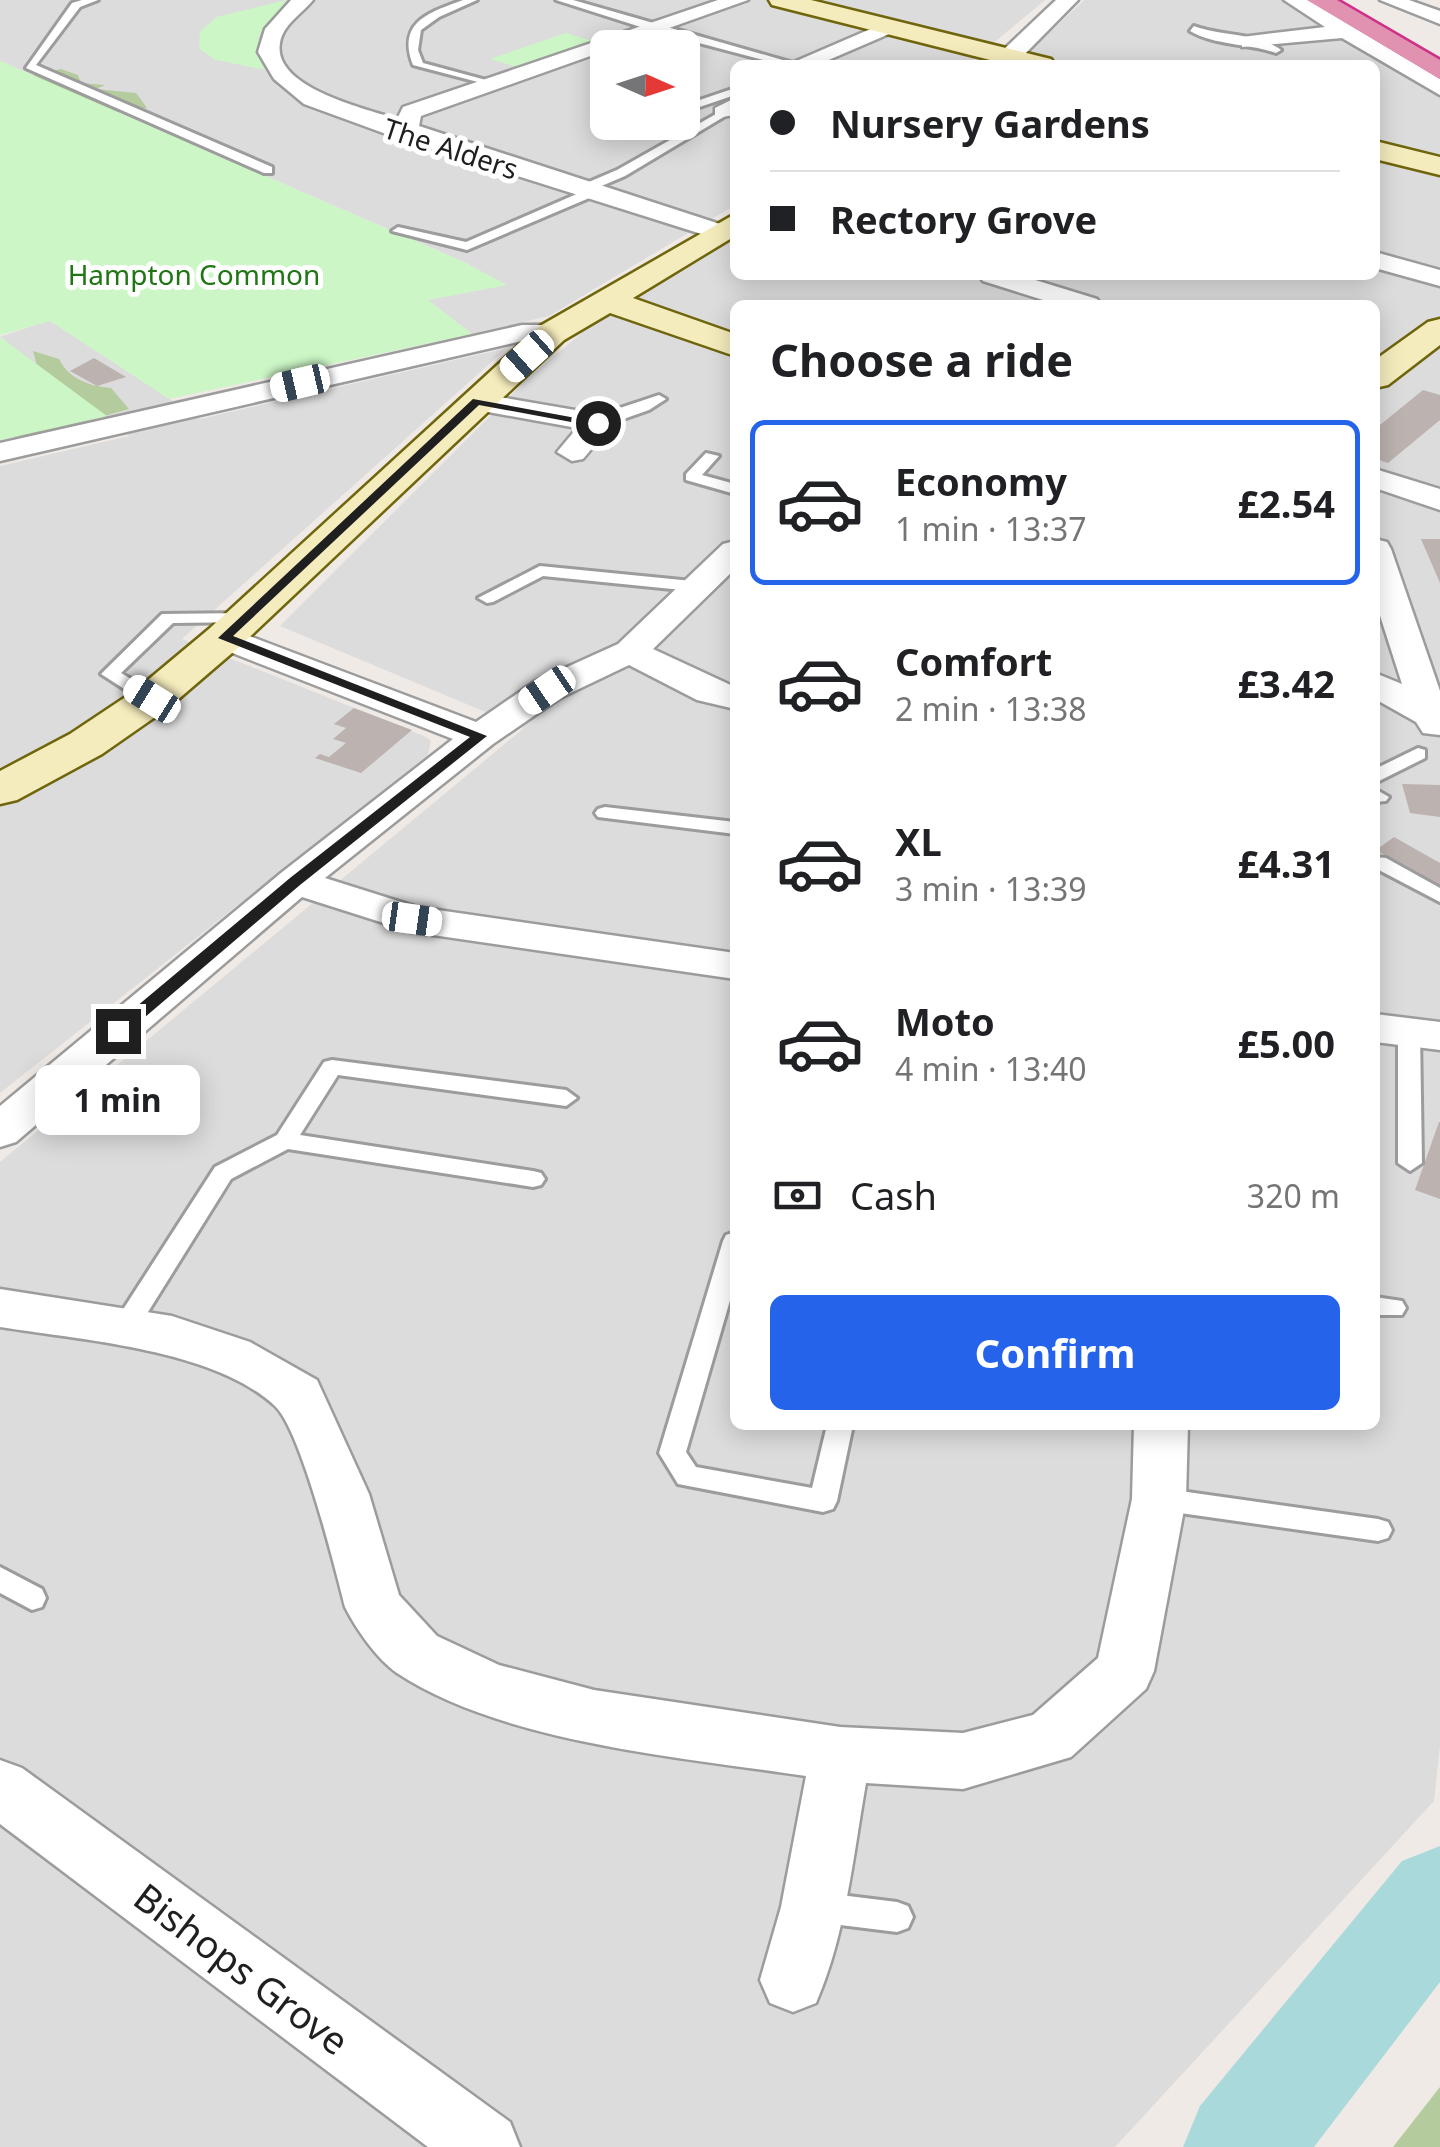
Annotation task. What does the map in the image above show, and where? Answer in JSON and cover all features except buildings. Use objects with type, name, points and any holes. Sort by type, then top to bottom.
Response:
[{"type":"highway","points":[[1319,0],[1440,71]]},
{"type":"highway","points":[[1359,0],[1440,47]]},
{"type":"street","name":"The Alders","points":[[303,0],[269,35],[266,50],[277,74],[312,99],[353,115],[408,122],[585,192],[727,228]]},
{"type":"street","points":[[408,122],[493,85],[738,0]]},
{"type":"street","points":[[781,0],[999,60]]},
{"type":"street","points":[[1003,60],[1068,0]]},
{"type":"street","points":[[1294,0],[1440,88]]},
{"type":"street","points":[[1390,0],[1440,18]]},
{"type":"street","points":[[809,60],[888,27]]},
{"type":"street","points":[[1262,44],[1347,32]]},
{"type":"street","points":[[1380,151],[1440,166]]},
{"type":"street","points":[[0,790],[86,744],[152,699],[235,628],[552,333],[727,228]]},
{"type":"street","points":[[1380,261],[1440,278]]},
{"type":"street","points":[[1008,280],[1071,300]]},
{"type":"street","points":[[609,301],[730,344]]},
{"type":"street","points":[[1380,374],[1440,329]]},
{"type":"street","points":[[0,452],[522,333],[552,333]]},
{"type":"street","points":[[476,402],[598,423]]},
{"type":"street","points":[[572,452],[598,423]]},
{"type":"street","points":[[1388,491],[1440,500]]},
{"type":"street","points":[[0,1131],[295,882],[480,736],[547,690],[630,651],[730,556]]},
{"type":"street","points":[[1380,566],[1432,738]]},
{"type":"street","points":[[235,628],[480,736]]},
{"type":"street","points":[[630,651],[710,692],[730,697]]},
{"type":"street","points":[[1380,689],[1432,738]]},
{"type":"street","points":[[295,882],[412,919],[730,965]]},
{"type":"street","points":[[0,1308],[172,1335],[232,1356],[298,1394],[342,1494],[374,1607],[416,1654],[490,1688],[594,1717],[840,1754],[963,1761],[1050,1738],[1125,1670],[1159,1499],[1161,1430]]},
{"type":"street","points":[[793,1980],[812,1906],[840,1754]]},
{"type":"street","name":"Bishops Grove","points":[[6,1803],[485,2147]]},
{"type":"lane","points":[[92,0],[76,5],[30,66],[268,170]]},
{"type":"lane","points":[[472,0],[420,20],[412,34],[413,55],[418,65],[493,85]]},
{"type":"lane","points":[[561,0],[780,60]]},
{"type":"lane","points":[[663,25],[716,31]]},
{"type":"lane","points":[[1180,36],[1198,32],[1262,44]]},
{"type":"lane","points":[[721,80],[730,84]]},
{"type":"lane","points":[[700,102],[730,89]]},
{"type":"lane","points":[[398,232],[467,246],[585,192],[729,109]]},
{"type":"lane","points":[[598,423],[609,414],[643,409],[659,399]]},
{"type":"lane","points":[[712,456],[692,477],[730,488]]},
{"type":"lane","points":[[487,598],[540,571],[702,587]]},
{"type":"lane","points":[[1380,786],[1432,738]]},
{"type":"lane","points":[[605,812],[730,827]]},
{"type":"lane","points":[[1380,863],[1440,896]]},
{"type":"lane","points":[[1408,1032],[1410,1164]]},
{"type":"lane","points":[[124,1329],[223,1173],[285,1141],[332,1067],[566,1098]]},
{"type":"lane","points":[[285,1141],[534,1179]]},
{"type":"lane","points":[[730,1258],[672,1453],[688,1476],[823,1501],[839,1430]]},
{"type":"lane","points":[[1159,1499],[1378,1530]]},
{"type":"lane","points":[[0,1579],[32,1598]]},
{"type":"lane","points":[[812,1906],[896,1917]]},
{"type":"shaded area","points":[[0,0],[1045,0],[973,60],[730,60],[730,208],[549,316],[472,334],[427,300],[505,285],[464,262],[0,61]]},
{"type":"shaded area","points":[[1084,0],[1282,0],[1440,96],[1440,1746],[1434,1801],[1115,2147],[0,2147],[0,1162],[524,728],[280,626],[525,381],[583,332],[730,242],[730,280],[1380,280],[1380,60],[1020,60]]},
{"type":"shaded area","points":[[50,320],[200,419],[507,348],[182,639],[424,736],[431,741],[428,755],[0,1093],[0,466],[129,436],[0,337]]},
{"type":"green space","points":[[287,0],[258,38],[266,70],[216,60],[199,49],[200,32],[216,17]]},
{"type":"green space","points":[[566,33],[590,40],[590,44],[521,68],[490,59]]},
{"type":"green space","name":"Hampton Common","points":[[0,61],[464,262],[507,285],[428,300],[472,334],[169,399],[50,321],[0,335]]},
{"type":"green space","points":[[61,69],[78,75],[81,83],[105,85],[96,89],[136,93],[147,108],[102,115],[31,76]]},
{"type":"green space","name":"Hampton Common","points":[[0,337],[107,416],[0,440]]},
{"type":"green space","name":"Hampton Common","points":[[33,351],[59,359],[80,380],[111,388],[129,409],[30,437],[2,436],[0,442],[0,429],[39,373]]},
{"type":"green space","points":[[1440,2087],[1440,2147],[1393,2147]]},
{"type":"waterway","points":[[1241,2147],[1440,1897]]},
{"type":"route","points":[[118,1031],[295,882],[480,736],[224,638],[476,402],[598,423]]}]
